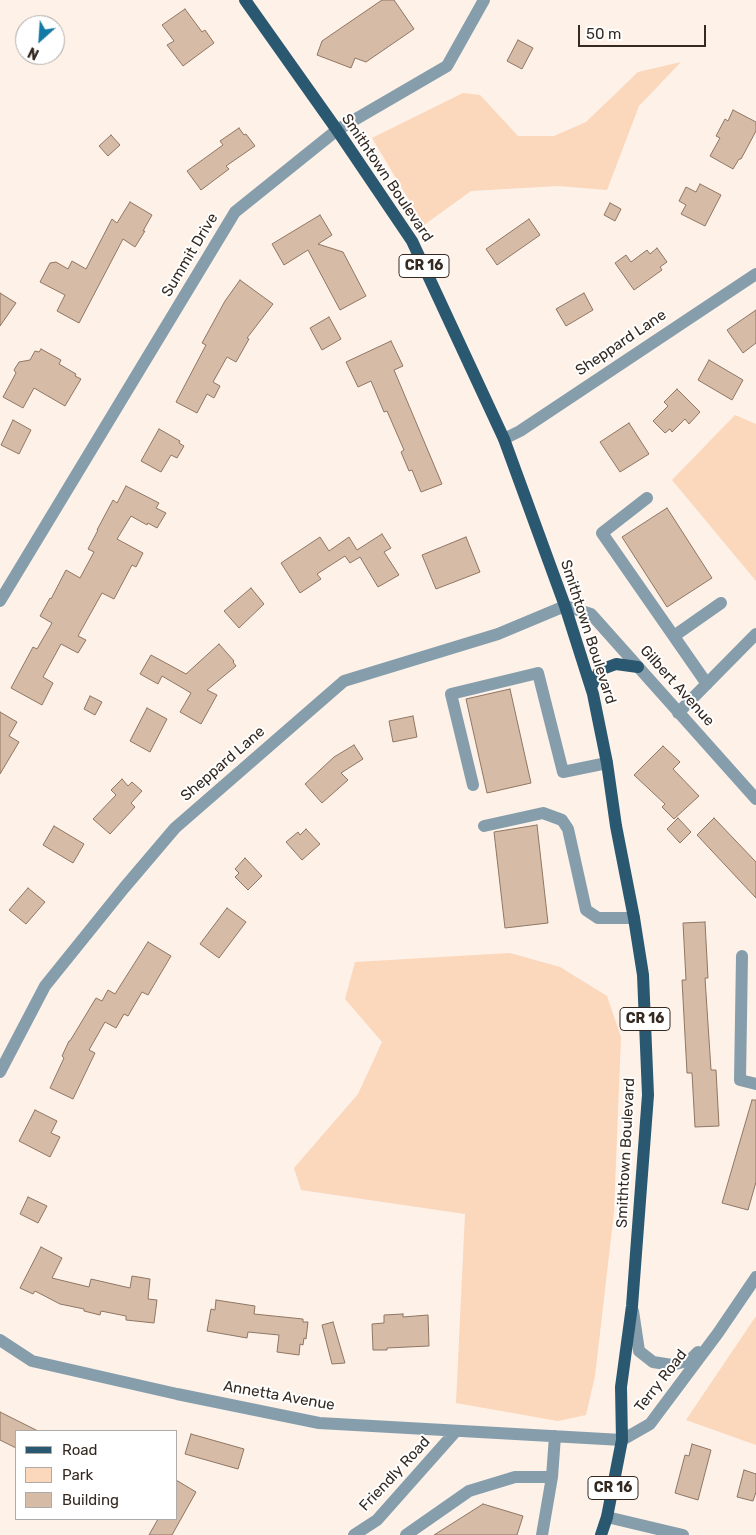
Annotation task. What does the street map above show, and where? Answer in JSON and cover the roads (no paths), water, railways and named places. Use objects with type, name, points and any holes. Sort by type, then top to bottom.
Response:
[{"type":"main road","name":"Smithtown Boulevard","points":[[244,0],[337,130],[412,240],[504,439],[565,606],[591,687],[607,764],[616,826],[643,975],[648,1095],[632,1306],[621,1387],[622,1440]]},
{"type":"main road","points":[[591,687],[600,670],[616,664],[638,667]]},
{"type":"main road","name":"CR 16","points":[[601,1535],[607,1517],[622,1440]]},
{"type":"street","name":"Summit Drive","points":[[0,601],[235,212],[337,130],[447,66],[484,0]]},
{"type":"street","name":"Sheppard Lane","points":[[504,439],[756,274]]},
{"type":"street","points":[[647,498],[602,533],[707,684]]},
{"type":"street","points":[[674,636],[722,603]]},
{"type":"street","name":"Sheppard Lane","points":[[0,1072],[44,986],[175,828],[344,681],[498,634],[565,606]]},
{"type":"street","name":"Gilbert Avenue","points":[[565,606],[591,614],[756,799]]},
{"type":"street","points":[[678,713],[756,634]]},
{"type":"street","points":[[473,785],[451,694],[538,673],[563,772],[607,764]]},
{"type":"street","points":[[484,826],[543,813],[562,820],[568,829],[586,910],[598,918],[634,918]]},
{"type":"street","points":[[742,956],[740,1080],[756,1084]]},
{"type":"street","name":"Terry Road","points":[[622,1440],[650,1424],[718,1333],[756,1278]]},
{"type":"street","points":[[632,1306],[639,1351],[654,1362],[672,1365],[690,1360],[718,1333]]},
{"type":"street","name":"Annetta Avenue","points":[[0,1340],[32,1361],[177,1394],[318,1423],[622,1440]]},
{"type":"street","name":"Friendly Road","points":[[354,1535],[377,1520],[456,1431]]},
{"type":"street","points":[[542,1535],[552,1477],[555,1436]]},
{"type":"street","points":[[406,1535],[469,1491],[514,1477],[552,1477]]},
{"type":"street","points":[[607,1517],[683,1535]]}]
